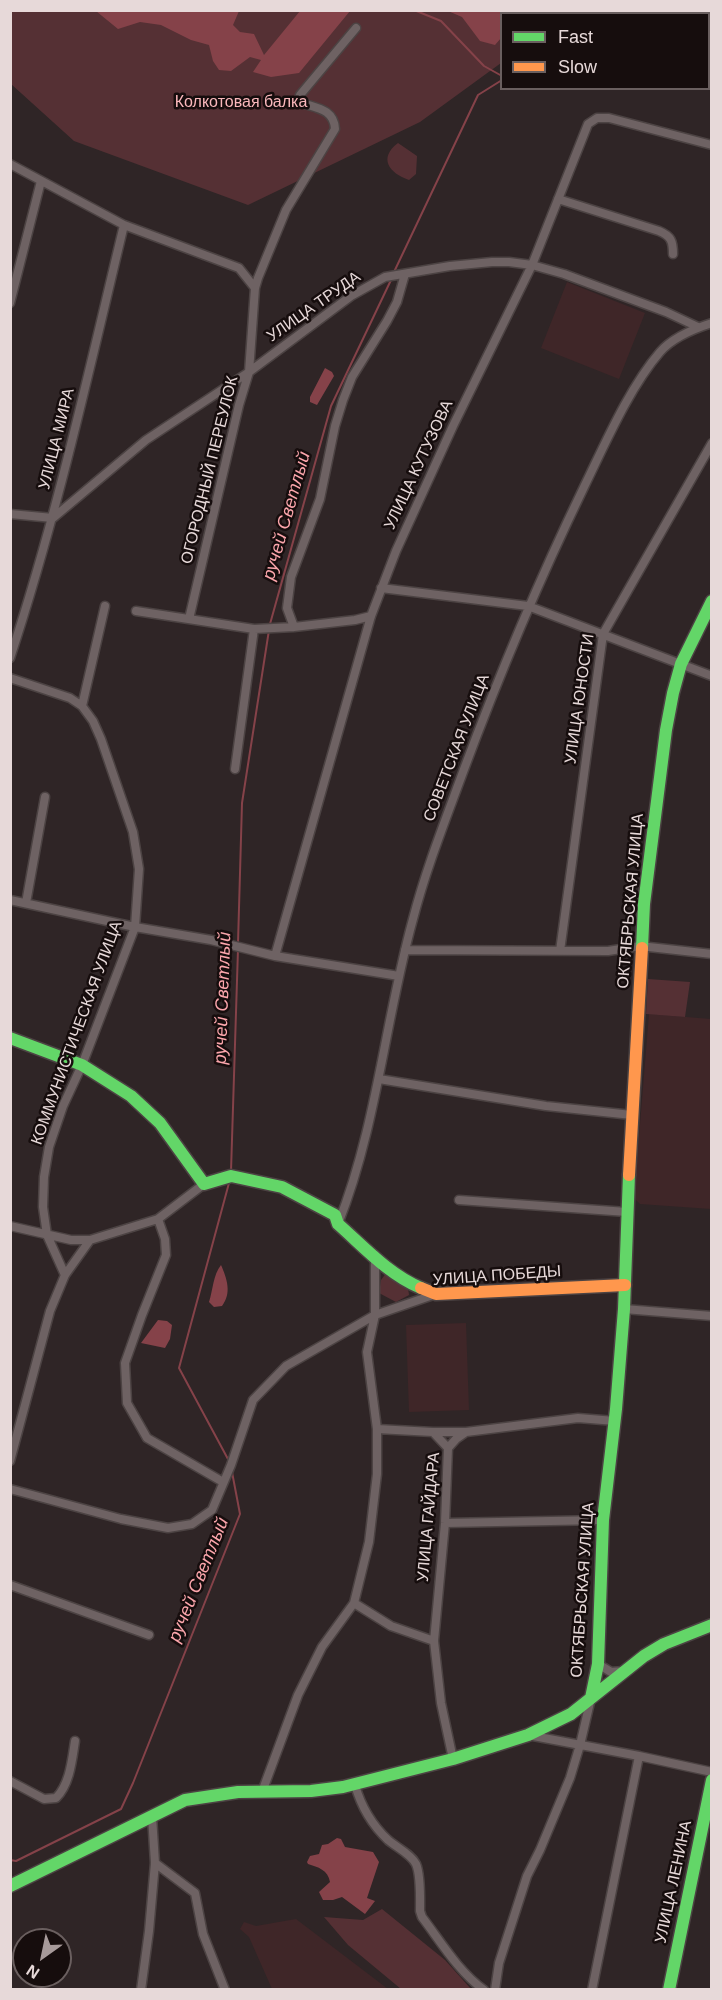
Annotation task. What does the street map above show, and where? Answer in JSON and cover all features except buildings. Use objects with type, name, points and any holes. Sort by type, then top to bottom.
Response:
[{"type":"street","name":"ОГОРОДНЫЙ ПЕРЕУЛОК","points":[[189,619],[239,405],[249,372],[255,288],[286,210],[335,129],[333,119],[329,115],[321,108],[302,103],[300,95],[356,28]]},
{"type":"street","name":"УЛИЦА КУТУЗОВА","points":[[275,956],[371,616],[381,588],[453,426],[532,265],[586,129],[592,120],[609,118],[711,145]]},
{"type":"street","points":[[10,164],[124,225],[239,268],[255,288]]},
{"type":"street","points":[[10,303],[41,181]]},
{"type":"street","points":[[558,199],[659,231],[670,237],[673,243],[673,254]]},
{"type":"street","name":"УЛИЦА МИРА","points":[[10,658],[33,589],[52,518],[124,225]]},
{"type":"street","name":"УЛИЦА ТРУДА","points":[[52,518],[146,440],[249,372],[351,296],[396,275],[492,262],[532,265],[564,274],[666,312],[698,327]]},
{"type":"street","points":[[294,627],[287,608],[291,577],[320,499],[343,400],[352,377],[397,302],[396,275]]},
{"type":"street","points":[[698,327],[711,323]]},
{"type":"street","name":"СОВЕТСКАЯ УЛИЦА","points":[[338,1224],[354,1182],[379,1079],[405,950],[433,853],[528,606],[615,424],[643,376],[661,350],[681,335],[698,327]]},
{"type":"street","name":"УЛИЦА ЮНОСТИ","points":[[560,951],[603,634],[711,443]]},
{"type":"street","points":[[10,514],[52,518]]},
{"type":"street","points":[[381,588],[528,606],[711,676]]},
{"type":"street","name":"ОКТЯБРЬСКАЯ УЛИЦА","points":[[495,1989],[499,1963],[527,1876],[570,1778],[580,1745],[598,1664],[603,1520],[615,1421],[624,1309],[640,946],[644,904],[666,730],[681,664],[711,601]]},
{"type":"street","points":[[10,678],[70,698],[82,706],[105,606]]},
{"type":"street","points":[[136,611],[254,629],[294,627],[371,616]]},
{"type":"street","points":[[235,769],[254,629]]},
{"type":"street","name":"КОММУНИСТИЧЕСКАЯ УЛИЦА","points":[[65,1275],[47,1235],[43,1207],[44,1177],[49,1147],[63,1106],[82,1065],[135,927],[139,869],[133,832],[101,740],[93,721],[82,706]]},
{"type":"street","points":[[26,903],[45,797]]},
{"type":"street","points":[[10,900],[135,927],[211,940],[275,956],[399,976]]},
{"type":"street","points":[[405,950],[608,951],[640,946],[711,954]]},
{"type":"street","points":[[10,1038],[82,1065],[131,1096],[160,1123],[204,1184]]},
{"type":"street","points":[[379,1079],[546,1106],[632,1115]]},
{"type":"street","points":[[10,1226],[71,1240],[90,1240],[158,1219],[204,1184],[231,1176],[282,1187],[335,1215],[338,1224],[411,1284],[436,1294]]},
{"type":"street","points":[[459,1200],[627,1212]]},
{"type":"street","points":[[158,1219],[165,1239],[166,1255],[125,1363],[127,1403],[147,1438],[224,1482]]},
{"type":"street","points":[[10,1461],[50,1311],[65,1275],[90,1240]]},
{"type":"street","points":[[262,1792],[298,1695],[322,1647],[354,1603],[369,1542],[377,1474],[377,1429],[367,1352],[375,1315],[375,1255]]},
{"type":"street","name":"УЛИЦА ПОБЕДЫ","points":[[10,1489],[121,1519],[168,1528],[192,1524],[212,1510],[253,1400],[286,1366],[375,1315],[436,1294],[625,1285]]},
{"type":"street","points":[[624,1309],[711,1316]]},
{"type":"street","points":[[377,1429],[466,1432],[578,1418],[615,1421]]},
{"type":"street","points":[[432,1432],[448,1448]]},
{"type":"street","name":"УЛИЦА ГАЙДАРА","points":[[453,1759],[441,1703],[434,1641],[445,1523],[448,1448],[456,1438],[466,1432]]},
{"type":"street","points":[[445,1523],[603,1520]]},
{"type":"street","points":[[10,1585],[149,1635]]},
{"type":"street","points":[[354,1603],[391,1626],[434,1641]]},
{"type":"street","points":[[10,1886],[185,1800],[238,1792],[311,1791],[355,1785],[528,1736],[570,1714],[644,1656],[682,1635],[711,1625]]},
{"type":"street","points":[[598,1664],[611,1671],[628,1670]]},
{"type":"street","points":[[528,1736],[639,1756],[711,1772]]},
{"type":"street","points":[[10,1781],[44,1799],[56,1798],[66,1778],[75,1742]]},
{"type":"street","points":[[592,1989],[639,1756]]},
{"type":"street","name":"УЛИЦА ЛЕНИНА","points":[[669,1989],[711,1780]]},
{"type":"street","points":[[355,1785],[362,1805],[374,1825],[415,1862],[422,1917],[463,1971],[484,1989]]},
{"type":"street","points":[[141,1989],[155,1863],[152,1816]]},
{"type":"street","points":[[155,1863],[195,1893],[203,1934],[225,1989]]},
{"type":"shaded area","points":[[529,10],[528,12],[500,12],[500,39],[495,45],[480,41],[462,17],[448,11]]},
{"type":"shaded area","points":[[96,11],[239,11],[233,25],[240,32],[254,34],[264,55],[300,11],[350,11],[299,73],[271,77],[253,72],[261,60],[250,57],[231,71],[219,70],[213,61],[209,45],[191,40],[161,25],[140,22],[118,29]]},
{"type":"shaded area","points":[[567,282],[645,313],[619,379],[541,348]]},
{"type":"shaded area","points":[[325,368],[334,376],[317,405],[310,402],[310,397]]},
{"type":"shaded area","points":[[649,1014],[711,1019],[711,1209],[640,1204],[634,1198]]},
{"type":"shaded area","points":[[221,1265],[228,1291],[222,1306],[214,1307],[209,1302]]},
{"type":"shaded area","points":[[158,1320],[167,1321],[172,1325],[170,1339],[165,1348],[141,1343]]},
{"type":"shaded area","points":[[466,1323],[469,1410],[409,1412],[406,1325]]},
{"type":"shaded area","points":[[337,1838],[341,1839],[345,1847],[373,1852],[379,1862],[367,1898],[375,1901],[365,1914],[342,1897],[323,1900],[319,1892],[330,1882],[329,1878],[322,1870],[307,1862],[310,1856],[319,1854],[322,1845]]},
{"type":"shaded area","points":[[296,1919],[388,1989],[272,1989],[249,1937],[240,1929],[244,1922],[256,1926]]},
{"type":"green space","name":"Колкотовая балка","points":[[11,11],[566,11],[500,12],[500,64],[420,122],[248,205],[74,141],[11,84]]},
{"type":"green space","points":[[398,143],[417,156],[416,174],[409,180],[396,173],[388,164],[388,154]]},
{"type":"green space","points":[[648,979],[690,982],[685,1017],[646,1014]]},
{"type":"green space","points":[[387,1272],[407,1287],[409,1295],[396,1302],[379,1293],[381,1280]]},
{"type":"green space","points":[[382,1909],[445,1960],[471,1989],[401,1989],[348,1945],[324,1917],[363,1920]]},
{"type":"waterway","points":[[414,10],[441,21],[484,66],[500,75]]},
{"type":"waterway","name":"ручей Светлый","points":[[394,272],[478,95],[500,81]]},
{"type":"waterway","name":"ручей Светлый","points":[[270,624],[331,406],[391,280]]},
{"type":"waterway","name":"ручей Светлый","points":[[238,943],[242,803],[269,630]]},
{"type":"waterway","name":"ручей Светлый","points":[[231,1171],[238,949]]},
{"type":"waterway","name":"ручей Светлый","points":[[229,1183],[179,1368],[229,1461]]},
{"type":"waterway","name":"ручей Светлый","points":[[10,1860],[16,1861],[121,1809],[240,1514],[232,1472]]},
{"type":"traffic: fast","points":[[642,948],[644,904],[666,730],[673,693],[681,664],[712,601]]},
{"type":"traffic: fast","points":[[10,1038],[82,1065],[131,1096],[160,1123],[204,1184],[231,1176],[282,1187],[335,1215],[338,1224],[377,1259],[398,1276],[421,1288]]},
{"type":"traffic: fast","points":[[591,1698],[598,1664],[603,1520],[616,1409],[624,1309],[629,1175]]},
{"type":"traffic: fast","points":[[10,1886],[185,1800],[238,1792],[311,1791],[343,1787],[453,1759],[528,1735],[571,1714],[644,1656],[664,1644],[712,1625]]},
{"type":"traffic: fast","points":[[669,1990],[712,1780]]},
{"type":"traffic: slow","points":[[629,1175],[642,948]]},
{"type":"traffic: slow","points":[[421,1288],[436,1294],[625,1285]]}]
